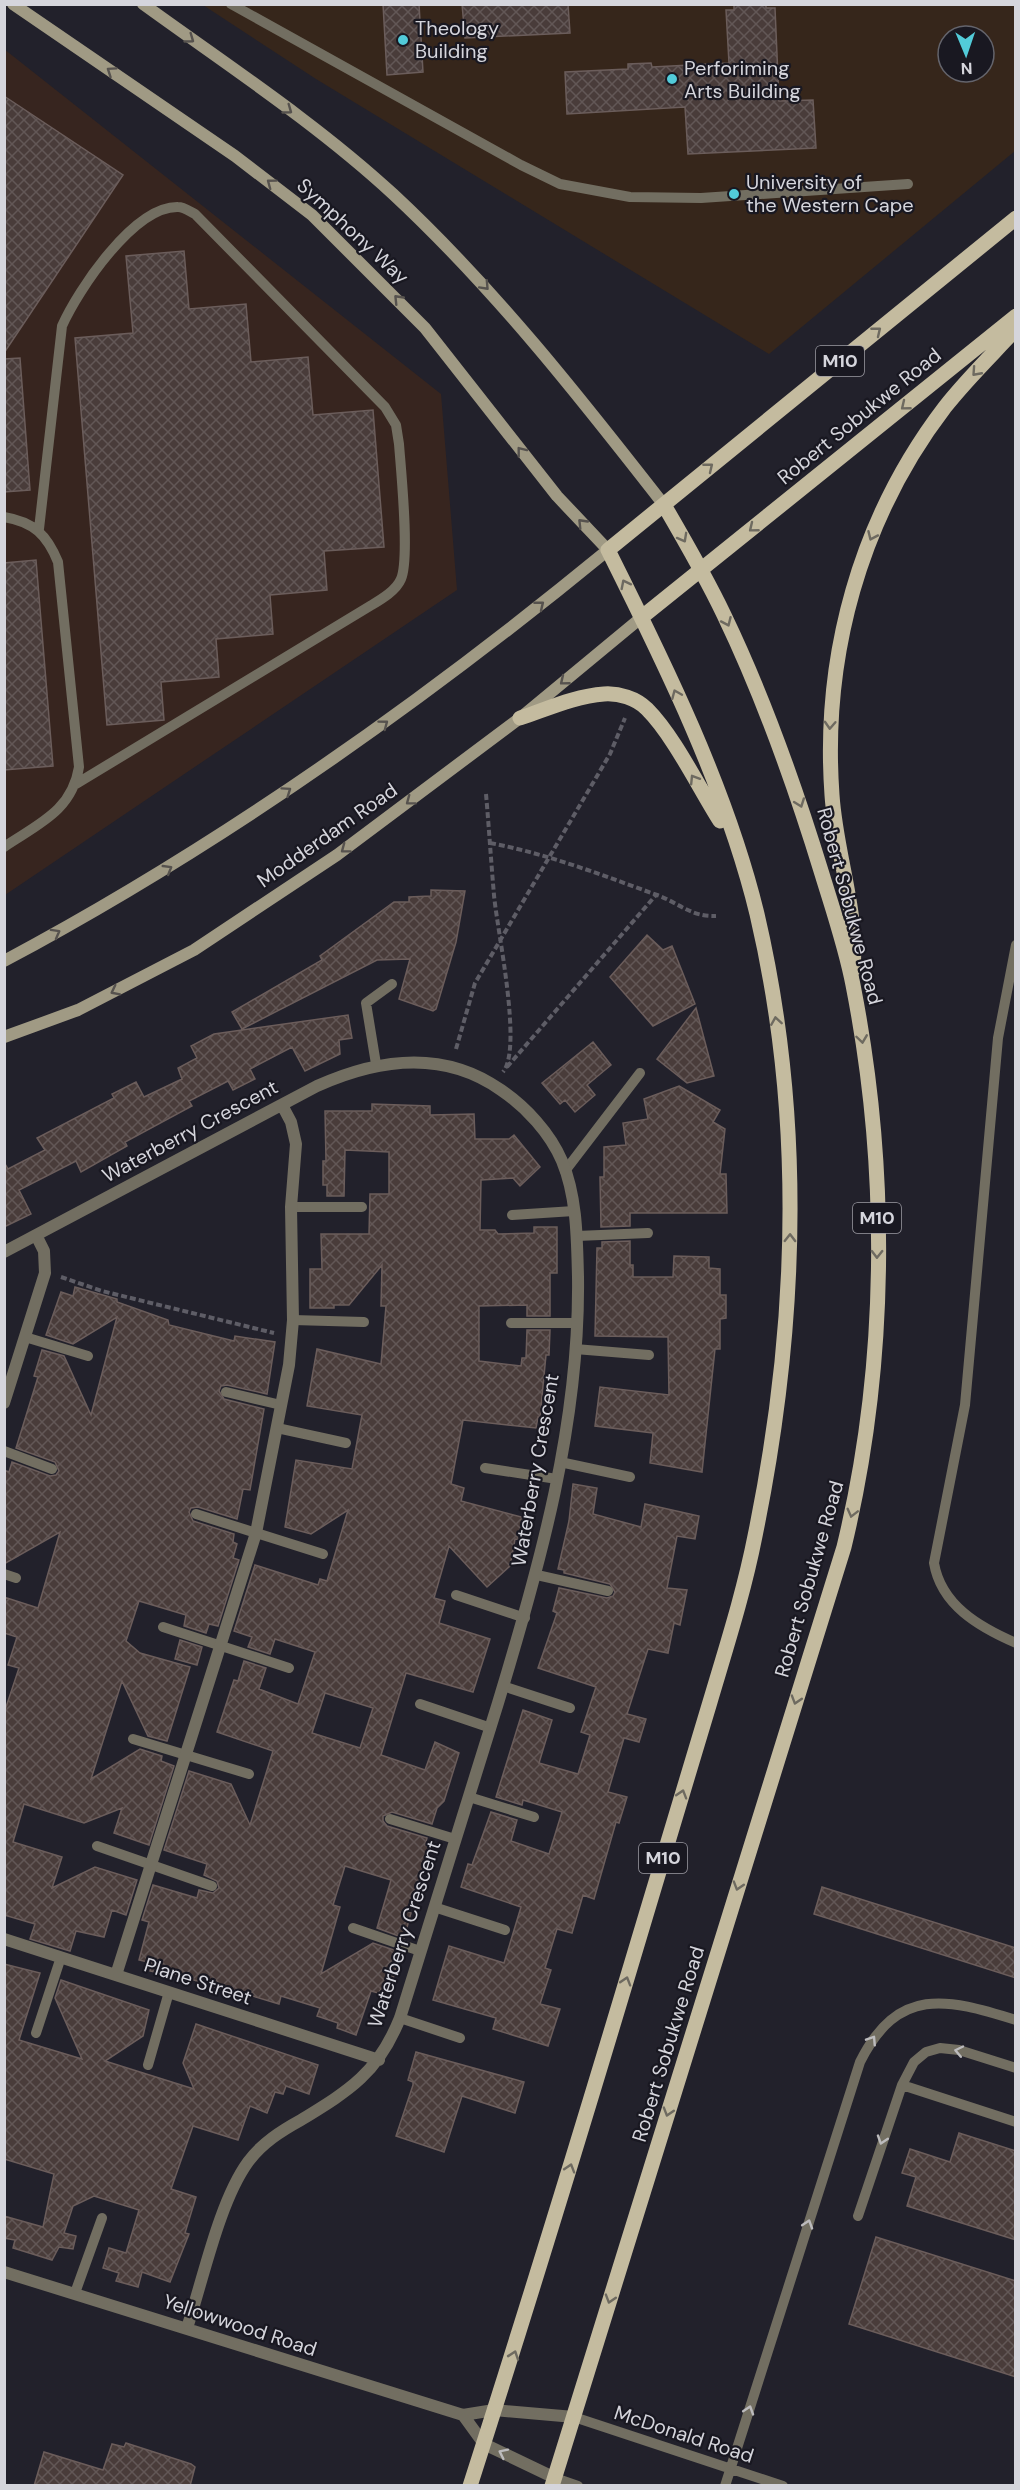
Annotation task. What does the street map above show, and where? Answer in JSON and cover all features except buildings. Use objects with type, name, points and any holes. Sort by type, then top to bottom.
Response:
[{"type":"main road","name":"Symphony Way","points":[[13,4],[235,156],[312,215],[425,328],[557,496],[608,550]]},
{"type":"main road","points":[[143,4],[296,115],[366,171],[414,214],[482,282],[518,322],[664,505]]},
{"type":"main road","name":"M10","points":[[470,2486],[514,2353],[723,1658],[754,1541],[778,1410],[790,1239],[789,1154],[784,1078],[757,914],[736,846],[704,757],[642,617],[608,550],[1016,218]]},
{"type":"main road","name":"Robert Sobukwe Road","points":[[642,617],[1016,316]]},
{"type":"main road","points":[[853,981],[854,917],[832,802],[830,760],[834,675],[847,609],[868,543],[888,500],[918,446],[946,406],[1016,329]]},
{"type":"main road","name":"Robert Sobukwe Road","points":[[554,2482],[828,1600],[855,1501],[863,1456],[876,1336],[877,1185],[864,1051],[853,981],[806,822],[752,678],[701,570],[664,505]]},
{"type":"main road","points":[[4,961],[118,898],[239,824],[426,693],[608,550]]},
{"type":"main road","name":"Modderdam Road","points":[[4,1037],[78,1010],[194,950],[337,855],[520,718],[642,617]]},
{"type":"main road","points":[[520,718],[587,696],[607,694],[627,697],[645,708],[660,726],[736,846]]},
{"type":"street","name":"Waterberry Crescent","points":[[4,1252],[346,1073],[376,1064],[410,1061],[450,1067],[493,1084],[518,1102],[541,1128],[561,1160],[574,1211],[577,1236],[578,1323],[572,1387],[537,1575],[399,2018],[379,2060],[354,2086],[278,2133],[248,2162],[225,2211],[187,2328]]},
{"type":"street","points":[[116,1975],[256,1533],[277,1428],[292,1338],[291,1207],[296,1144],[291,1122],[282,1106]]},
{"type":"street","points":[[4,1403],[45,1273],[44,1251],[36,1235]]},
{"type":"street","name":"Plane Street","points":[[4,1939],[379,2060]]},
{"type":"street","name":"Yellowwood Road","points":[[4,2272],[463,2415],[494,2410],[574,2417]]},
{"type":"street","points":[[463,2415],[484,2444],[554,2482]]},
{"type":"lane","points":[[231,4],[511,160],[560,184],[630,197],[701,198],[908,184]]},
{"type":"lane","points":[[39,529],[62,326],[69,309],[118,243],[148,215],[167,208],[181,207],[195,214],[386,407],[396,425],[405,561],[401,580],[388,595],[76,784]]},
{"type":"lane","points":[[4,518],[21,520],[39,529],[51,544],[58,562],[79,767],[76,784],[69,800],[57,812],[4,847]]},
{"type":"lane","points":[[1016,945],[998,1038],[965,1405],[934,1563],[937,1581],[958,1608],[997,1635],[1016,1643]]},
{"type":"lane","points":[[376,1064],[366,1003],[392,984]]},
{"type":"lane","points":[[565,1172],[640,1073]]},
{"type":"lane","points":[[291,1207],[362,1207]]},
{"type":"lane","points":[[512,1215],[574,1211]]},
{"type":"lane","points":[[577,1236],[648,1233]]},
{"type":"lane","points":[[293,1320],[364,1322]]},
{"type":"lane","points":[[511,1323],[578,1323]]},
{"type":"lane","points":[[25,1337],[88,1356]]},
{"type":"lane","points":[[575,1350],[649,1355]]},
{"type":"lane","points":[[226,1392],[281,1405]]},
{"type":"lane","points":[[277,1428],[346,1443]]},
{"type":"lane","points":[[4,1451],[52,1468]]},
{"type":"lane","points":[[560,1461],[630,1477]]},
{"type":"lane","points":[[485,1468],[556,1479]]},
{"type":"lane","points":[[196,1514],[322,1554]]},
{"type":"lane","points":[[4,1574],[16,1578]]},
{"type":"lane","points":[[537,1575],[608,1591]]},
{"type":"lane","points":[[456,1596],[525,1618]]},
{"type":"lane","points":[[163,1627],[289,1668]]},
{"type":"lane","points":[[503,1686],[570,1708]]},
{"type":"lane","points":[[420,1704],[490,1728]]},
{"type":"lane","points":[[134,1739],[249,1774]]},
{"type":"lane","points":[[469,1797],[534,1817]]},
{"type":"lane","points":[[390,1819],[455,1839]]},
{"type":"lane","points":[[97,1846],[212,1886]]},
{"type":"lane","points":[[434,1908],[506,1930]]},
{"type":"lane","points":[[353,1928],[420,1951]]},
{"type":"lane","points":[[36,2033],[61,1957]]},
{"type":"lane","points":[[148,2065],[169,1992]]},
{"type":"lane","points":[[725,2486],[860,2062],[872,2038],[886,2022],[903,2012],[937,2002],[957,2003],[1016,2020]]},
{"type":"lane","points":[[399,2018],[460,2038]]},
{"type":"lane","points":[[858,2216],[902,2085],[914,2062],[926,2052],[940,2048],[958,2050],[1016,2068]]},
{"type":"lane","points":[[902,2085],[1016,2121]]},
{"type":"lane","points":[[75,2294],[102,2218]]},
{"type":"lane","name":"McDonald Road","points":[[574,2417],[777,2485]]},
{"type":"lane","points":[[554,2482],[578,2486]]},
{"type":"path","points":[[450,1067],[475,983],[610,754],[626,714]]},
{"type":"path","points":[[486,794],[500,941],[509,1004],[510,1046],[507,1068]]},
{"type":"path","points":[[490,843],[550,857],[656,895],[700,917],[716,916]]},
{"type":"path","points":[[493,1084],[656,895]]},
{"type":"path","points":[[45,1273],[102,1291],[292,1338]]},
{"type":"shaded area","name":"University of the Western Cape","points":[[203,5],[1015,5],[1015,151],[769,354],[316,79]]},
{"type":"shaded area","points":[[4,49],[441,394],[457,590],[5,895]]},
{"type":"place","name":"Theology Building","points":[[403,40]]},
{"type":"place","name":"Perforiming Arts Building","points":[[672,79]]},
{"type":"place","name":"University of the Western Cape","points":[[734,194]]}]
